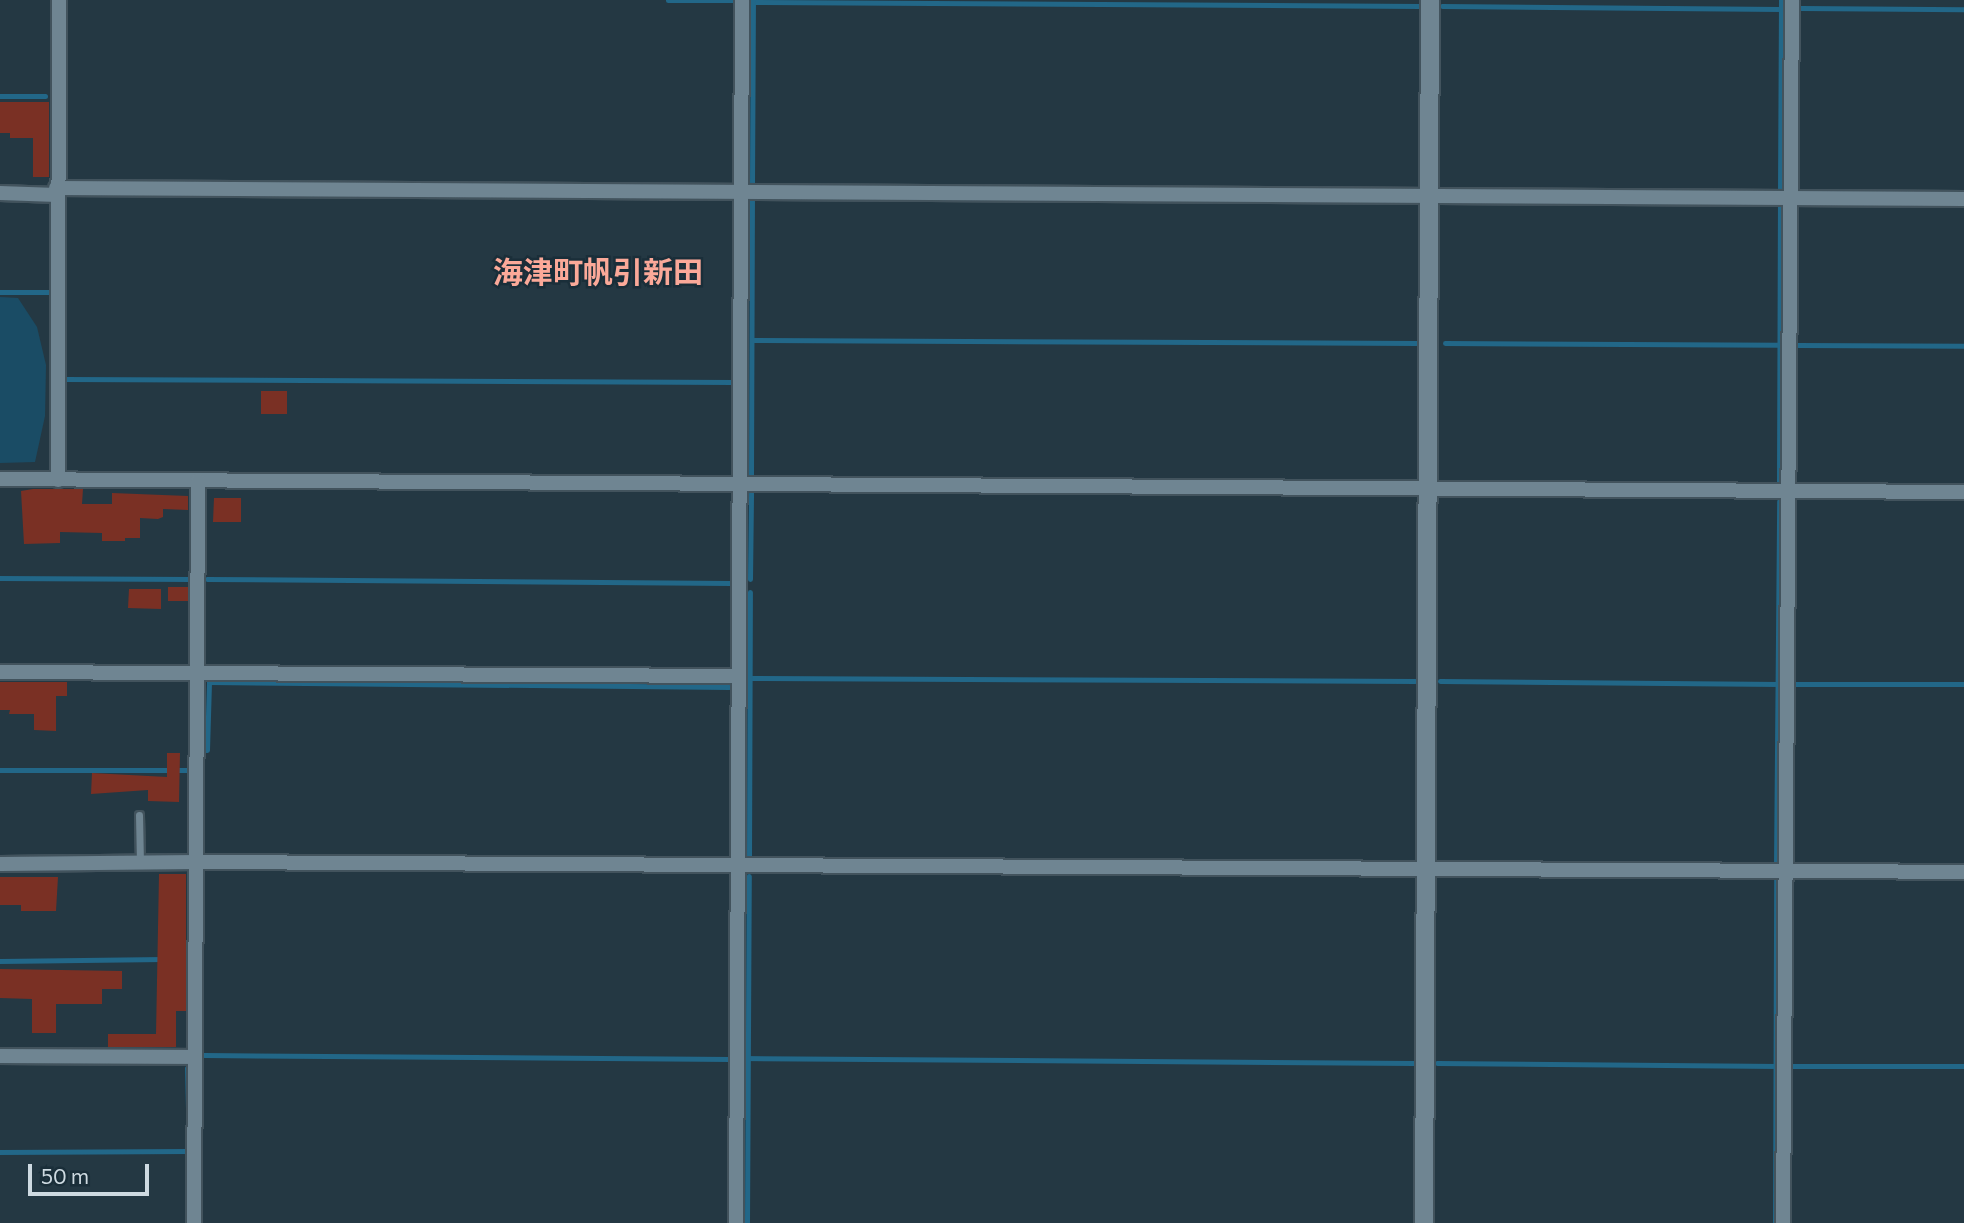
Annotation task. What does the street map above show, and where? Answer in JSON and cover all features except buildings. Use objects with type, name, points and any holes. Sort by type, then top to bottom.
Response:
[{"type":"street","points":[[58,480],[59,0]]},
{"type":"street","points":[[736,1223],[742,0]]},
{"type":"street","points":[[1424,1223],[1430,0]]},
{"type":"street","points":[[1783,1223],[1792,0]]},
{"type":"street","points":[[0,193],[741,191],[1964,199]]},
{"type":"street","points":[[0,480],[1964,492]]},
{"type":"street","points":[[194,1223],[198,481]]},
{"type":"street","points":[[0,673],[738,676]]},
{"type":"street","points":[[0,864],[197,862],[1964,872]]},
{"type":"street","points":[[0,1056],[193,1057]]},
{"type":"lane","points":[[139,815],[139,863]]},
{"type":"shaded area","points":[[0,297],[18,298],[37,327],[46,365],[45,416],[35,462],[0,463]]},
{"type":"waterway","points":[[668,0],[734,0]]},
{"type":"waterway","points":[[752,186],[753,0]]},
{"type":"waterway","points":[[1780,192],[1781,0]]},
{"type":"waterway","points":[[753,2],[1420,6]]},
{"type":"waterway","points":[[1442,6],[1781,9]]},
{"type":"waterway","points":[[1801,8],[1964,9]]},
{"type":"waterway","points":[[0,96],[45,96]]},
{"type":"waterway","points":[[751,478],[752,199]]},
{"type":"waterway","points":[[1779,483],[1780,202]]},
{"type":"waterway","points":[[0,292],[48,292]]},
{"type":"waterway","points":[[752,340],[1417,343]]},
{"type":"waterway","points":[[1445,343],[1785,345]]},
{"type":"waterway","points":[[1798,345],[1964,346]]},
{"type":"waterway","points":[[64,379],[734,382]]},
{"type":"waterway","points":[[750,579],[751,493]]},
{"type":"waterway","points":[[1776,866],[1779,501]]},
{"type":"waterway","points":[[0,578],[190,579]]},
{"type":"waterway","points":[[207,579],[731,583]]},
{"type":"waterway","points":[[749,861],[750,592]]},
{"type":"waterway","points":[[750,678],[1415,681]]},
{"type":"waterway","points":[[1440,681],[1779,684]]},
{"type":"waterway","points":[[207,750],[209,682],[729,687]]},
{"type":"waterway","points":[[1794,684],[1964,684]]},
{"type":"waterway","points":[[0,770],[190,770]]},
{"type":"waterway","points":[[747,1223],[749,876]]},
{"type":"waterway","points":[[1775,1223],[1776,878]]},
{"type":"waterway","points":[[0,961],[164,959]]},
{"type":"waterway","points":[[204,1055],[730,1059]]},
{"type":"waterway","points":[[741,1058],[1414,1063]]},
{"type":"waterway","points":[[1437,1063],[1778,1066]]},
{"type":"waterway","points":[[1793,1066],[1964,1066]]},
{"type":"waterway","points":[[187,1068],[188,1109]]},
{"type":"waterway","points":[[0,1152],[189,1151],[188,1147]]},
{"type":"district","name":"海津町帆引新田","points":[[598,271]]}]
